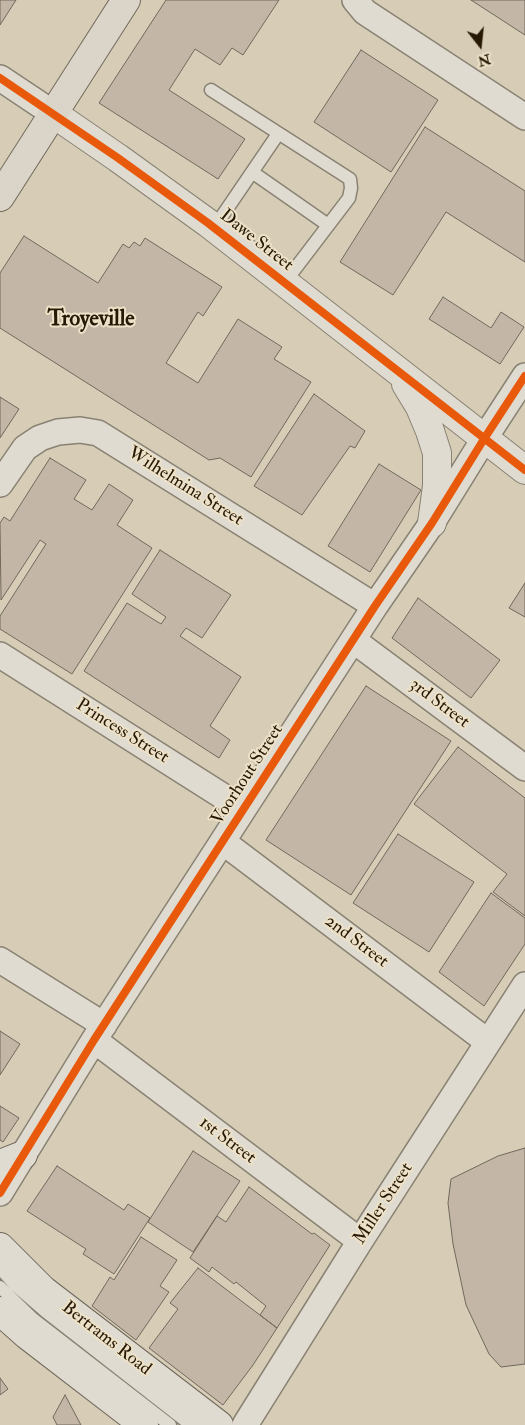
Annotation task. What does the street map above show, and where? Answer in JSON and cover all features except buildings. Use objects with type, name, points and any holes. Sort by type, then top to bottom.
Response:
[{"type":"main road","points":[[0,197],[126,0]]},
{"type":"street","points":[[355,0],[364,12],[525,117]]},
{"type":"street","name":"Dawe Street","points":[[0,78],[118,158],[214,228],[525,470]]},
{"type":"street","points":[[398,372],[420,407],[437,453],[437,486],[432,523]]},
{"type":"street","name":"Voorhout Street","points":[[0,1193],[12,1160],[99,1033],[375,606],[432,523],[525,376]]},
{"type":"street","name":"Wilhelmina Street","points":[[0,484],[25,448],[40,438],[58,432],[80,430],[98,433],[375,606]]},
{"type":"street","name":"3rd Street","points":[[353,640],[525,768]]},
{"type":"street","name":"Princess Street","points":[[0,655],[244,809]]},
{"type":"street","name":"2nd Street","points":[[223,842],[488,1042]]},
{"type":"street","name":"1st Street","points":[[0,960],[99,1033],[360,1241]]},
{"type":"street","name":"Miller Street","points":[[245,1425],[360,1241],[525,985]]},
{"type":"street","name":"Bertrams Road","points":[[0,1247],[43,1290],[218,1425]]},
{"type":"street","points":[[0,1311],[136,1423]]},
{"type":"lane","points":[[210,90],[350,179],[349,198],[285,282]]},
{"type":"lane","points":[[214,228],[278,134]]},
{"type":"lane","points":[[252,172],[328,225]]},
{"type":"lane","points":[[0,1268],[15,1285],[45,1311],[191,1425]]},
{"type":"lane","points":[[0,1287],[33,1319],[170,1425]]},
{"type":"cycle path","points":[[0,78],[118,158],[208,223],[525,470]]},
{"type":"cycle path","points":[[0,1193],[94,1040],[375,606],[432,523],[525,376]]},
{"type":"district","name":"Troyeville","points":[[91,320]]}]
